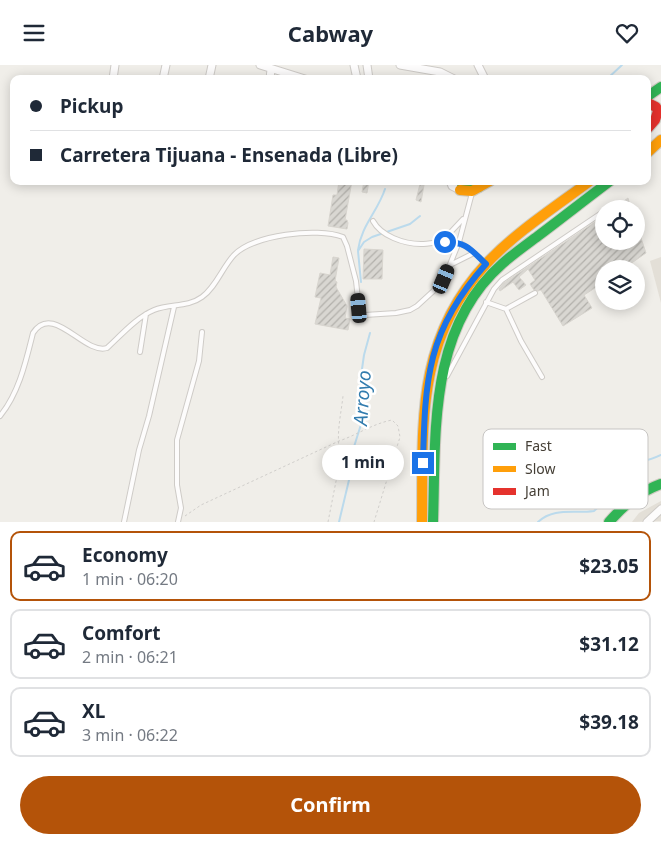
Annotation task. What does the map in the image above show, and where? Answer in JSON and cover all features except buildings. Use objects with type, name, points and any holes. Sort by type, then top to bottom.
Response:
[{"type":"main road","points":[[651,104],[656,107],[658,111],[651,125]]},
{"type":"main road","points":[[651,133],[661,123]]},
{"type":"main road","points":[[651,149],[661,140]]},
{"type":"main road","points":[[459,185],[475,188],[481,185]]},
{"type":"main road","points":[[422,521],[426,401],[431,363],[441,329],[450,311],[486,264],[585,185]]},
{"type":"main road","points":[[433,521],[437,404],[444,358],[465,308],[482,284],[501,264],[605,185]]},
{"type":"main road","points":[[648,489],[661,484]]},
{"type":"main road","points":[[609,521],[621,509]]},
{"type":"street","points":[[260,65],[292,75]]},
{"type":"street","points":[[400,65],[440,72],[446,75]]},
{"type":"street","points":[[271,75],[272,69]]},
{"type":"street","points":[[648,521],[661,509]]},
{"type":"lane","points":[[0,416],[12,399],[33,333],[37,327],[44,323],[52,323],[76,335],[96,349],[102,350],[107,348],[146,314],[161,307],[190,304],[202,297],[211,289],[233,256],[240,249],[257,241],[303,232],[343,237],[356,281],[361,312],[365,315],[410,310],[441,284],[450,265],[475,188]]},
{"type":"lane","points":[[439,391],[486,302],[502,280],[595,217]]},
{"type":"lane","points":[[432,243],[448,235],[464,218]]},
{"type":"lane","points":[[373,221],[384,234],[408,242],[420,244],[458,242],[486,264]]},
{"type":"lane","points":[[450,265],[474,253]]},
{"type":"lane","points":[[506,309],[535,293]]},
{"type":"lane","points":[[486,302],[506,309],[521,341],[542,377]]},
{"type":"lane","points":[[124,521],[139,450],[150,415],[174,307]]},
{"type":"lane","points":[[140,351],[146,314]]},
{"type":"lane","points":[[178,521],[180,508],[176,469],[177,440],[199,361],[202,332]]},
{"type":"path","points":[[328,521],[341,456],[338,449],[338,441],[343,396]]},
{"type":"path","points":[[178,521],[201,505],[338,441],[382,422],[392,420],[398,426],[400,437],[374,521]]},
{"type":"shaded area","points":[[661,257],[661,303],[650,261]]},
{"type":"shaded area","points":[[661,501],[661,521],[632,522],[639,513]]},
{"type":"waterway","name":"Arroyo","points":[[611,75],[622,65]]},
{"type":"waterway","points":[[358,250],[362,233],[385,189]]},
{"type":"waterway","name":"Arroyo","points":[[361,282],[358,251],[364,242],[372,237],[410,224],[420,216]]},
{"type":"waterway","name":"Arroyo","points":[[339,522],[349,480],[353,450],[363,418],[360,403],[360,383],[364,355],[370,333]]},
{"type":"waterway","points":[[648,460],[661,455]]},
{"type":"waterway","points":[[538,522],[551,514],[587,512],[596,509]]},
{"type":"traffic: fast","points":[[651,94],[661,87]]},
{"type":"traffic: fast","points":[[468,185],[479,187]]},
{"type":"traffic: fast","points":[[433,522],[437,418],[441,384],[448,350],[460,319],[478,290],[502,264],[605,185]]},
{"type":"traffic: fast","points":[[648,490],[661,484]]},
{"type":"traffic: fast","points":[[609,522],[621,509]]},
{"type":"traffic: slow","points":[[651,149],[661,140]]},
{"type":"traffic: slow","points":[[460,190],[472,191],[483,185]]},
{"type":"traffic: slow","points":[[422,522],[424,418],[428,385],[435,354],[446,323],[463,293],[498,252],[536,220],[584,185]]},
{"type":"traffic: jam","points":[[651,104],[656,107],[658,111],[651,125]]},
{"type":"route","points":[[423,463],[428,378],[441,329],[461,295],[486,264],[468,247],[458,242],[445,242]]}]
